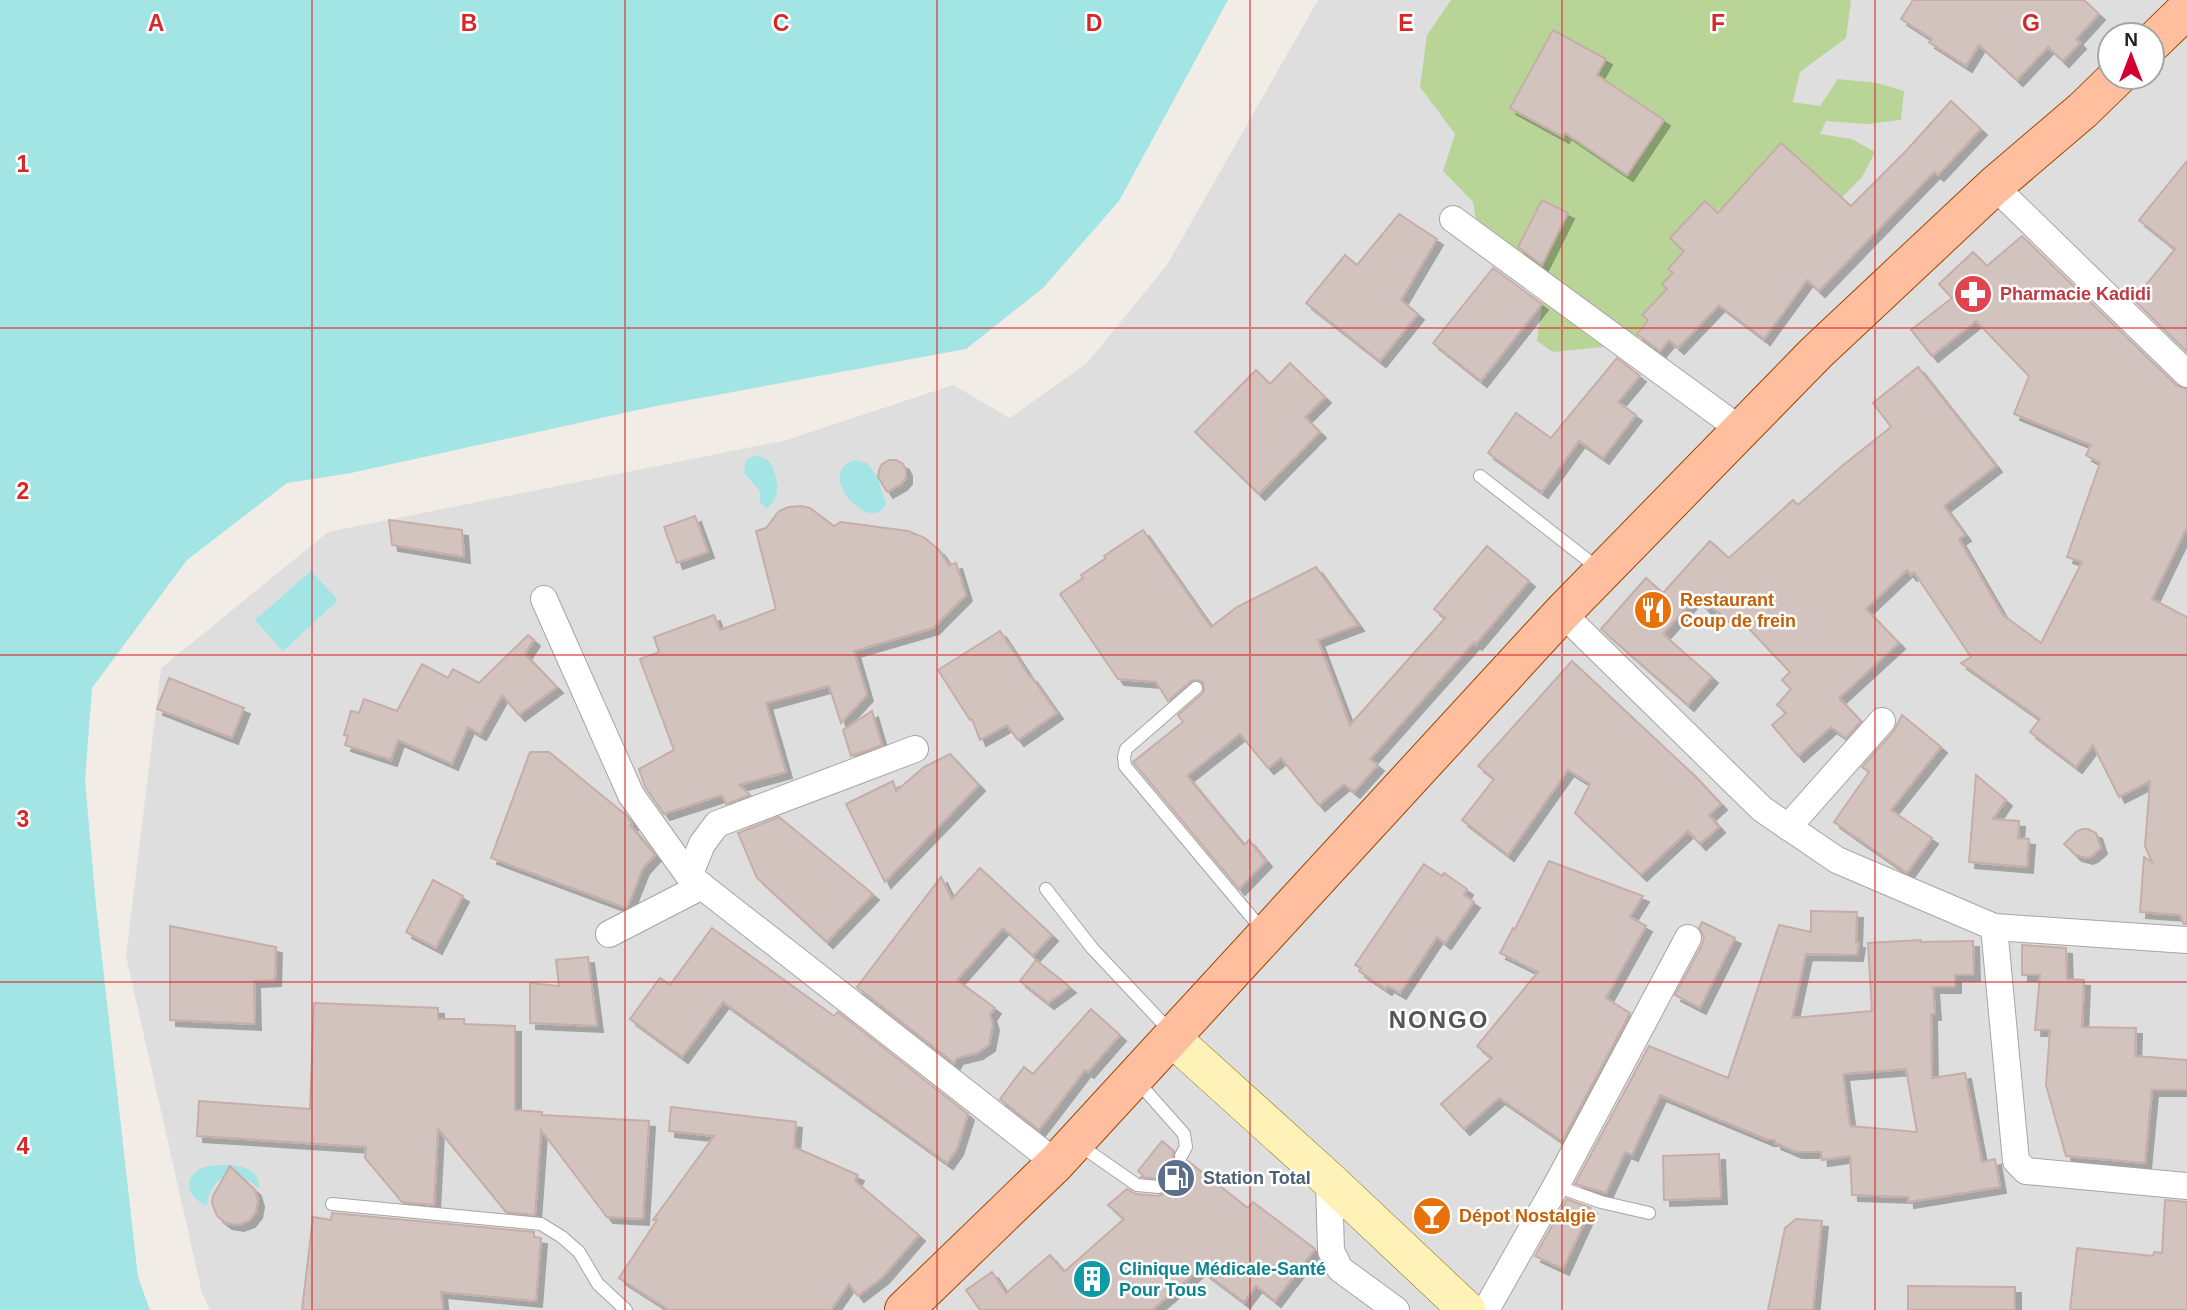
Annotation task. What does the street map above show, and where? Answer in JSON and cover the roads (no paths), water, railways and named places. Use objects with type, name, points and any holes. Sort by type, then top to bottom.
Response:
[{"type":"main road","points":[[2166,29],[2187,9]]},
{"type":"main road","points":[[904,1310],[1066,1153],[1562,614],[1816,353],[1994,186],[2103,91]]},
{"type":"main road","points":[[1173,1036],[1467,1310]]},
{"type":"street","points":[[1994,186],[2187,374]]},
{"type":"street","points":[[1453,219],[1741,430]]},
{"type":"street","points":[[544,599],[631,795],[696,881],[1066,1153]]},
{"type":"street","points":[[1562,614],[1762,809],[1837,860],[1994,927],[2187,940]]},
{"type":"street","points":[[1788,827],[1882,721]]},
{"type":"street","points":[[608,934],[696,881],[702,844],[717,824],[915,749]]},
{"type":"street","points":[[1994,927],[2016,1161],[2026,1171],[2187,1186]]},
{"type":"street","points":[[1486,1310],[1556,1186],[1688,939]]},
{"type":"street","points":[[1329,1180],[1331,1251],[1340,1269],[1396,1310]]},
{"type":"lane","points":[[1480,475],[1602,572]]},
{"type":"lane","points":[[1196,688],[1126,749],[1125,765],[1266,935]]},
{"type":"lane","points":[[1046,889],[1092,948],[1173,1036]]},
{"type":"lane","points":[[1135,1078],[1184,1134],[1186,1147],[1181,1156]]},
{"type":"lane","points":[[1066,1153],[1137,1185],[1159,1187]]},
{"type":"lane","points":[[1556,1186],[1601,1202],[1649,1213]]},
{"type":"lane","points":[[332,1204],[541,1224],[579,1252],[598,1284],[626,1310]]},
{"type":"water","points":[[0,0],[1228,0],[1119,201],[1043,288],[966,349],[656,406],[351,473],[287,483],[187,560],[92,688],[85,781],[96,905],[138,1277],[150,1310],[0,1310]]},
{"type":"water","points":[[758,455],[770,462],[777,480],[775,499],[767,508],[760,503],[760,491],[744,473],[746,460]]},
{"type":"water","points":[[855,460],[867,463],[877,477],[886,503],[879,512],[869,513],[859,508],[842,488],[840,477],[843,467]]},
{"type":"water","points":[[311,571],[338,600],[283,651],[255,620]]},
{"type":"water","points":[[219,1165],[252,1171],[259,1189],[248,1180],[228,1177],[217,1183],[210,1192],[207,1205],[201,1203],[190,1191],[192,1175],[207,1166]]},
{"type":"place","name":"Pharmacie Kadidi","points":[[1973,294]]},
{"type":"place","name":"Restaurant Coup de frein","points":[[1653,610]]},
{"type":"place","name":"Station Total","points":[[1176,1178]]},
{"type":"place","name":"Dépot Nostalgie","points":[[1432,1216]]},
{"type":"place","name":"Clinique Médicale-Santé Pour Tous","points":[[1092,1279]]},
{"type":"district","name":"NONGO","points":[[1439,1020]]}]
